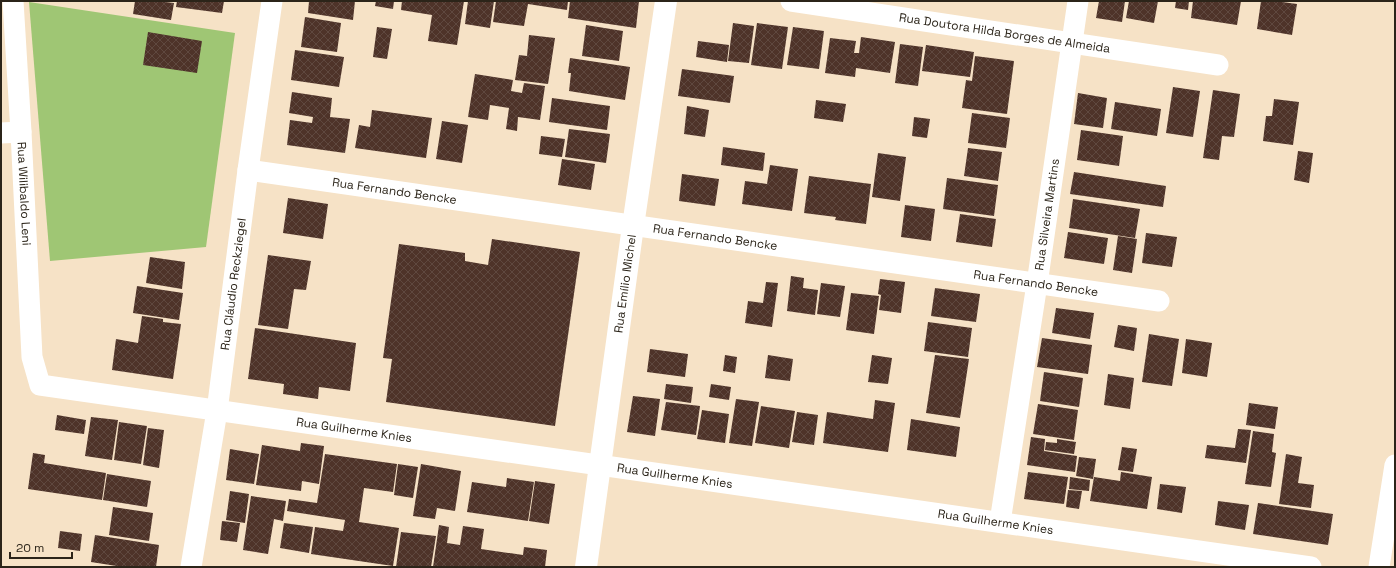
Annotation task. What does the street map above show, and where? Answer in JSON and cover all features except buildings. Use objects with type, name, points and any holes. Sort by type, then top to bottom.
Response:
[{"type":"street","name":"Rua Wilibaldo Leni","points":[[13,1],[11,133],[32,357],[40,385]]},
{"type":"street","name":"Rua Cláudio Reckziegel","points":[[191,567],[217,411],[248,170],[272,1]]},
{"type":"street","name":"Rua Emílio Michel","points":[[586,567],[666,1]]},
{"type":"street","name":"Rua Doutora Hilda Borges de Almeida","points":[[791,1],[1218,64]]},
{"type":"street","name":"Rua Silveira Martins","points":[[1000,522],[1037,284],[1078,1]]},
{"type":"street","name":"Rua Fernando Bencke","points":[[248,170],[1159,301]]},
{"type":"street","name":"Rua Guilherme Knies","points":[[40,385],[1311,567]]},
{"type":"street","points":[[1379,567],[1395,465]]},
{"type":"green space","points":[[29,2],[235,33],[206,247],[50,261]]}]
